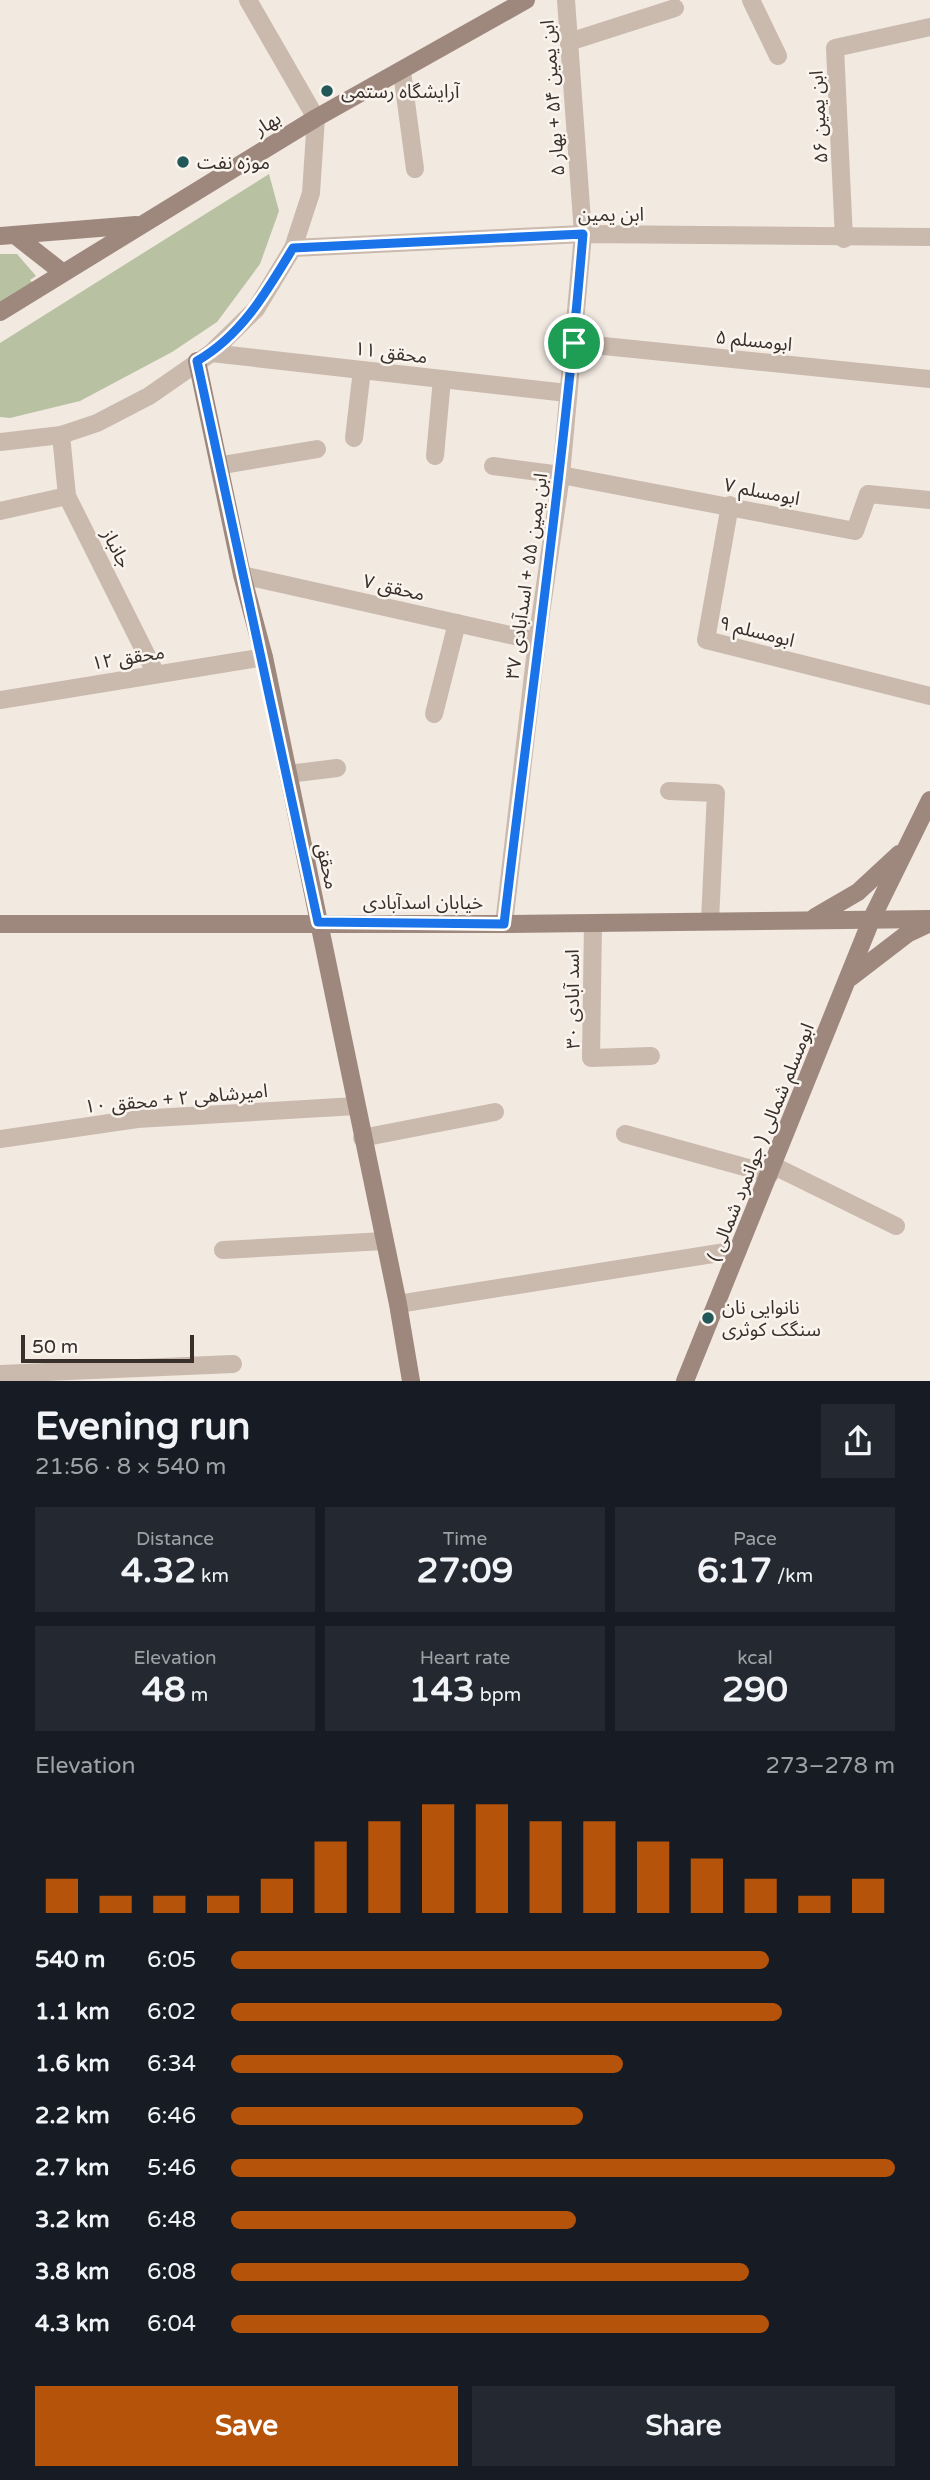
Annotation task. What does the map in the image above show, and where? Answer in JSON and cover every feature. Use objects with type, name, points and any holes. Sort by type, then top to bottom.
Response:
[{"type":"main road","name":"بهار","points":[[0,312],[316,118],[526,0]]},
{"type":"main road","points":[[8,236],[140,224]]},
{"type":"main road","points":[[8,236],[62,272]]},
{"type":"main road","name":"محقق","points":[[204,357],[242,575],[264,657],[398,1304],[411,1381]]},
{"type":"main road","name":"ابومسلم شمالی ( جوانمرد شمالی )","points":[[685,1381],[872,918],[930,800]]},
{"type":"main road","points":[[810,919],[858,892],[908,844]]},
{"type":"main road","name":"خیابان اسدآبادی","points":[[0,924],[504,924],[872,918],[930,921]]},
{"type":"main road","points":[[848,979],[887,948],[930,921]]},
{"type":"street","points":[[0,442],[61,435],[97,423],[149,396],[204,357],[256,309],[293,248],[311,193],[316,118],[248,0]]},
{"type":"street","name":"ابن یمین ۵۴ + بهار ۵","points":[[566,0],[583,234]]},
{"type":"street","points":[[751,0],[778,56]]},
{"type":"street","points":[[569,42],[675,8]]},
{"type":"street","name":"ابن یمین ۵۶","points":[[844,239],[835,48],[930,27]]},
{"type":"street","points":[[402,72],[415,169]]},
{"type":"street","name":"ابن یمین","points":[[293,248],[583,234],[844,239],[930,237]]},
{"type":"street","name":"ابن یمین ۵۵ + اسدآبادی ۳۷","points":[[504,924],[537,641],[561,475],[583,234]]},
{"type":"street","name":"ابومسلم ۵","points":[[574,343],[930,379]]},
{"type":"street","name":"محقق ۱۱","points":[[204,357],[362,370],[567,393]]},
{"type":"street","points":[[354,439],[362,370]]},
{"type":"street","points":[[435,456],[442,379]]},
{"type":"street","name":"جانباز","points":[[61,435],[67,496],[156,674]]},
{"type":"street","points":[[222,465],[317,449]]},
{"type":"street","name":"ابومسلم ۷","points":[[493,466],[561,475],[730,505],[855,531],[868,494],[930,500]]},
{"type":"street","points":[[0,511],[67,496]]},
{"type":"street","name":"ابومسلم ۹","points":[[730,505],[706,640],[930,696]]},
{"type":"street","name":"محقق ۷","points":[[242,575],[537,641]]},
{"type":"street","points":[[434,714],[457,623]]},
{"type":"street","name":"محقق ۱۲","points":[[0,700],[264,657]]},
{"type":"street","points":[[288,774],[337,768]]},
{"type":"street","points":[[669,791],[716,793],[710,921]]},
{"type":"street","name":"اسد آبادی ۳۰","points":[[593,923],[591,1058],[651,1056]]},
{"type":"street","name":"امیرشاهی ۲ + محقق ۱۰","points":[[0,1139],[136,1119],[356,1106]]},
{"type":"street","points":[[362,1138],[495,1112]]},
{"type":"street","points":[[625,1134],[772,1170],[896,1226]]},
{"type":"street","points":[[223,1250],[384,1241]]},
{"type":"street","points":[[398,1304],[738,1250]]},
{"type":"street","points":[[0,1374],[233,1364]]},
{"type":"green space","points":[[269,174],[279,211],[260,264],[217,322],[172,352],[80,401],[10,418],[0,417],[0,343]]},
{"type":"green space","points":[[0,254],[17,254],[36,276],[30,280],[41,292],[0,316]]},
{"type":"place","name":"آرایشگاه رستمی","points":[[327,91]]},
{"type":"place","name":"موزه نفت","points":[[183,162]]},
{"type":"place","name":"نانوایی نان سنگک کوثری","points":[[708,1318]]},
{"type":"route","points":[[583,234],[574,343],[561,475],[537,641],[504,924],[318,922],[264,657],[242,575],[222,465],[197,361],[211,353],[256,309],[293,248],[583,234]]}]
